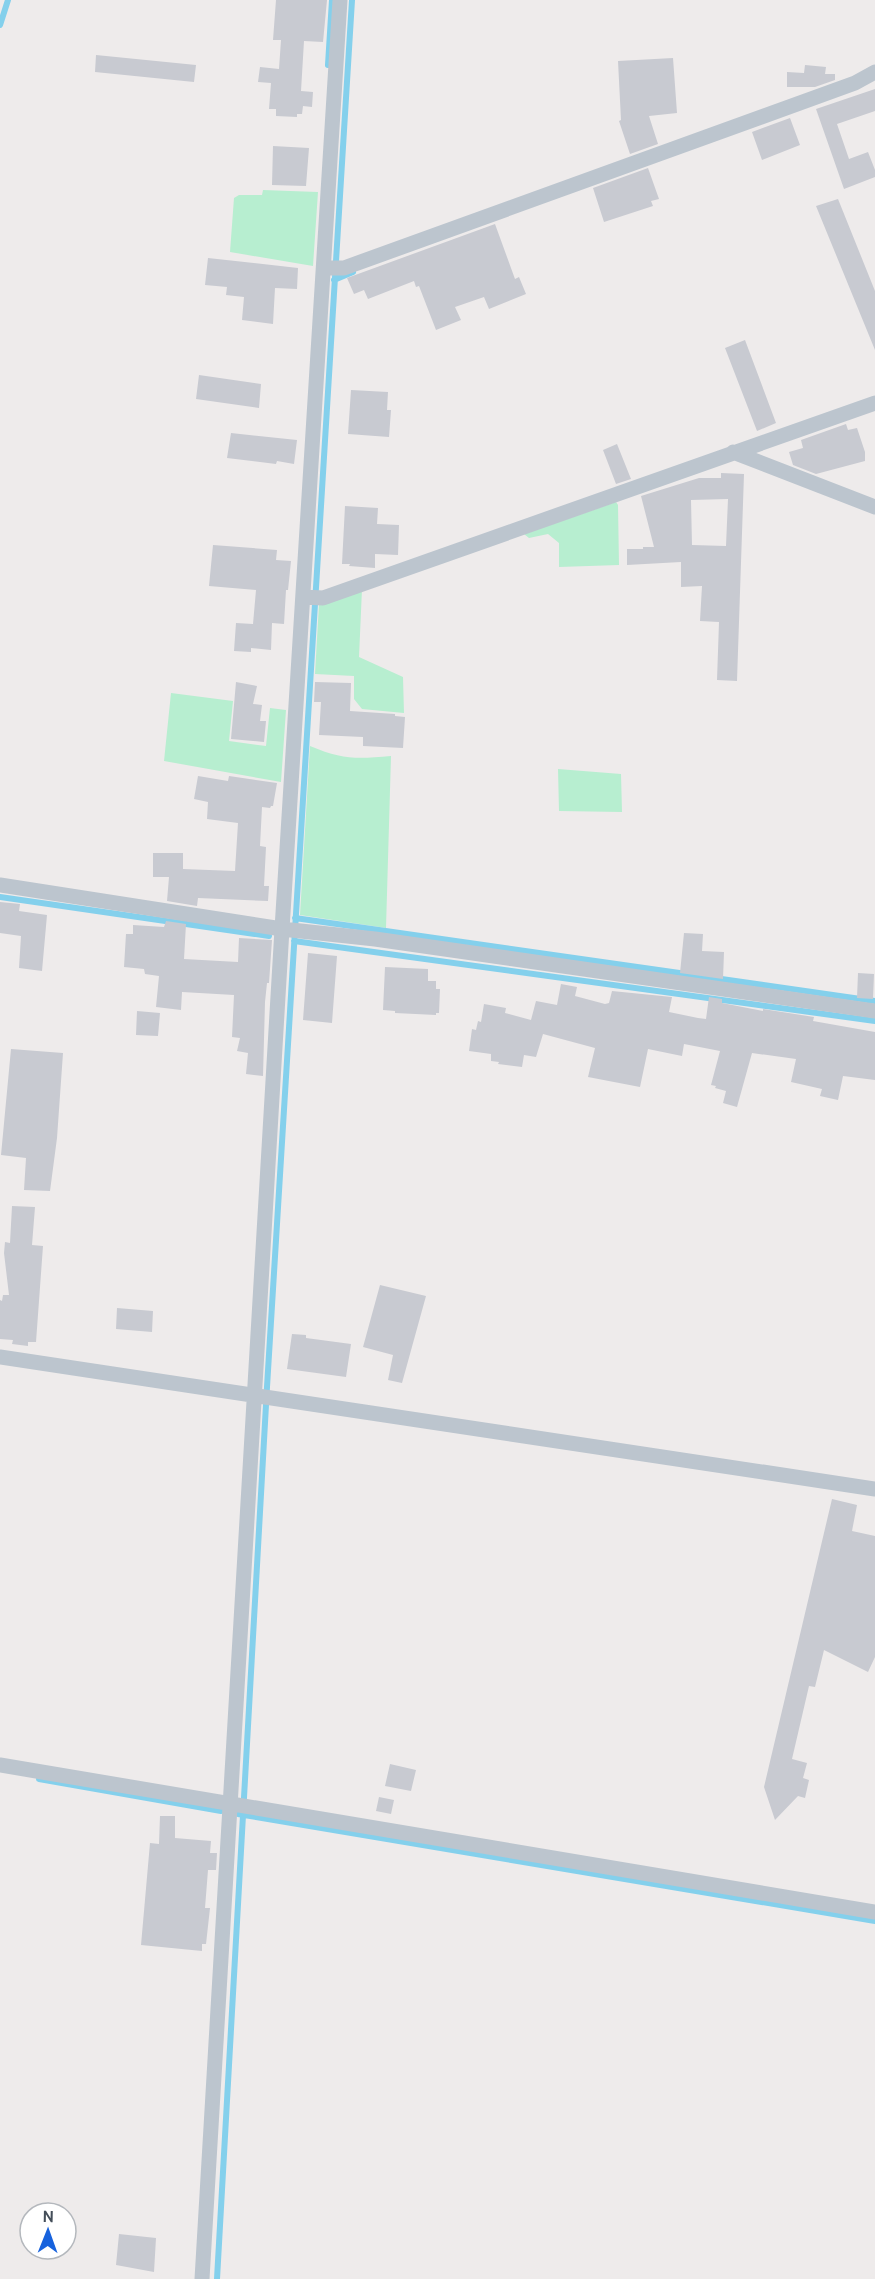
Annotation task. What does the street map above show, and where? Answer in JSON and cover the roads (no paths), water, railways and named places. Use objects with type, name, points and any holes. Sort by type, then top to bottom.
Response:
[{"type":"street","points":[[202,2279],[240,1805],[262,1396],[332,268],[340,0]]},
{"type":"street","points":[[332,268],[855,83],[875,72]]},
{"type":"street","points":[[310,597],[323,598],[875,402]]},
{"type":"street","points":[[733,452],[875,507]]},
{"type":"street","points":[[0,885],[290,930],[375,939],[875,1011]]},
{"type":"street","points":[[0,1357],[875,1489]]},
{"type":"street","points":[[0,1765],[875,1912]]},
{"type":"waterway","points":[[0,25],[8,0]]},
{"type":"waterway","points":[[328,65],[332,0]]},
{"type":"waterway","points":[[217,2279],[267,1387],[352,0]]},
{"type":"waterway","points":[[334,280],[353,272]]},
{"type":"waterway","points":[[0,897],[269,936]]},
{"type":"waterway","points":[[295,918],[875,1001]]},
{"type":"waterway","points":[[294,941],[875,1021]]},
{"type":"waterway","points":[[39,1779],[221,1811]]},
{"type":"waterway","points":[[238,1814],[875,1921]]}]
